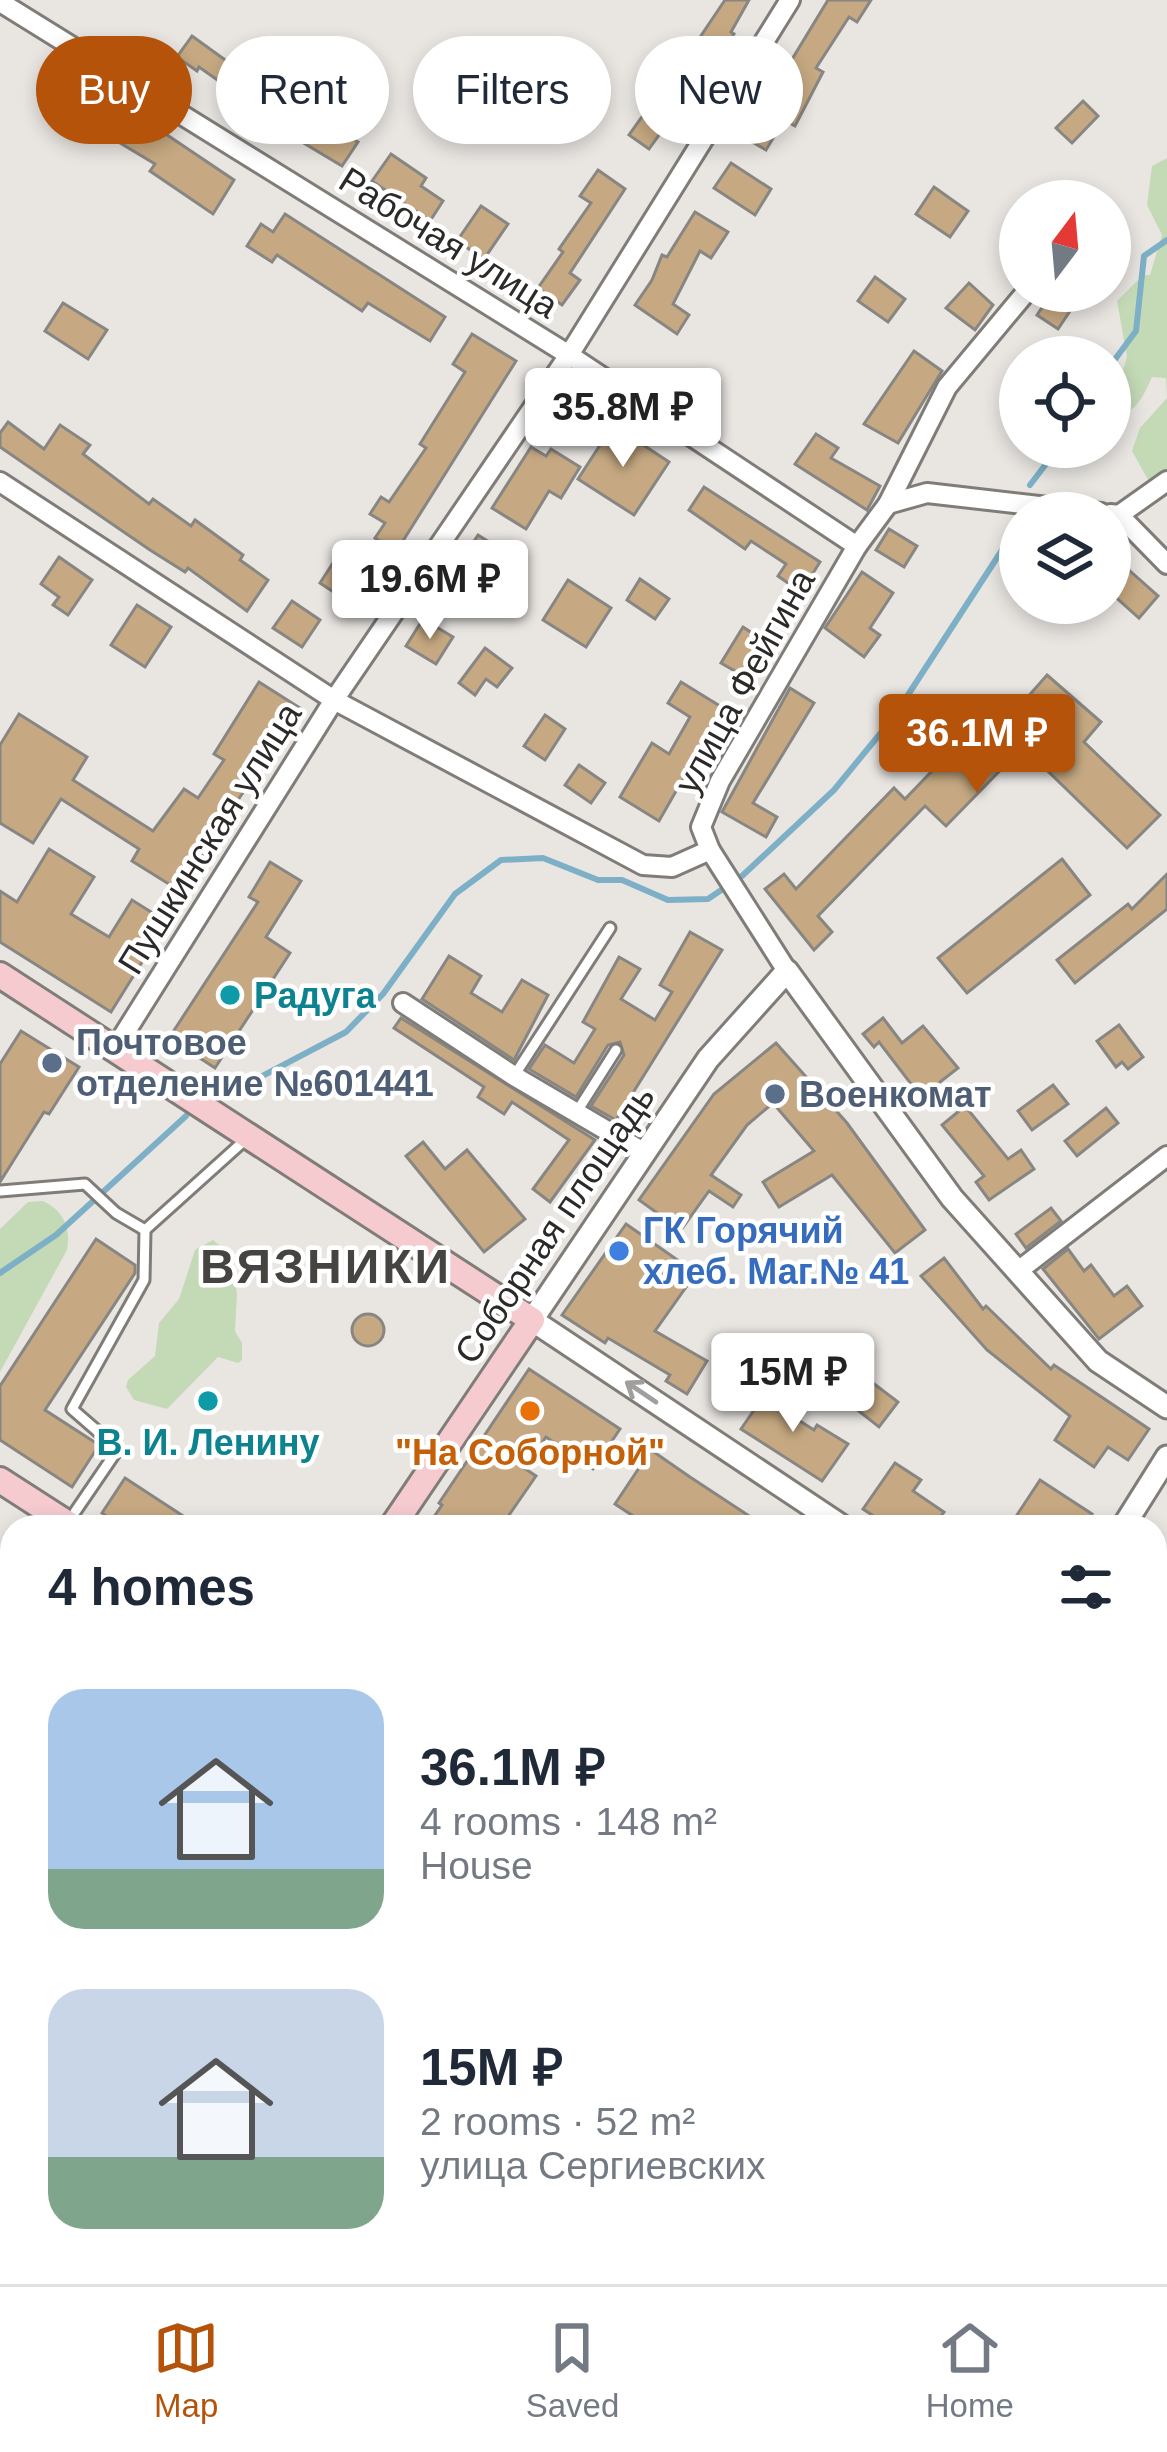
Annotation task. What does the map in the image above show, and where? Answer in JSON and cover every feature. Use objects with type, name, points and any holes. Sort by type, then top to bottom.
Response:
[{"type":"main road","points":[[0,975],[532,1320]]},
{"type":"main road","name":"Соборная площадь","points":[[400,1515],[532,1320]]},
{"type":"main road","points":[[0,1480],[65,1515]]},
{"type":"street","name":"Пушкинская улица","points":[[116,1047],[334,700],[568,355],[790,0]]},
{"type":"street","name":"Рабочая улица","points":[[0,2],[568,355],[857,547]]},
{"type":"street","name":"улица Фейгина","points":[[710,850],[701,827],[720,781],[857,547],[888,504],[947,387],[1010,312]]},
{"type":"street","points":[[1131,502],[1167,481]]},
{"type":"street","points":[[0,482],[334,700],[643,865],[672,867],[710,850],[788,971],[952,1198],[1097,1361],[1167,1407]]},
{"type":"street","points":[[888,504],[927,493],[999,501]]},
{"type":"street","points":[[1131,532],[1167,564]]},
{"type":"street","name":"Соборная площадь","points":[[532,1320],[708,1058],[788,971]]},
{"type":"street","points":[[403,1003],[645,1153]]},
{"type":"street","points":[[1018,1271],[1167,1156]]},
{"type":"street","points":[[532,1320],[825,1515]]},
{"type":"street","points":[[1131,1515],[1167,1457]]},
{"type":"lane","points":[[514,1076],[610,928]]},
{"type":"lane","points":[[576,1112],[616,1050]]},
{"type":"lane","points":[[77,1515],[118,1449],[72,1409],[144,1280],[146,1231],[249,1136]]},
{"type":"lane","points":[[0,1191],[85,1184],[116,1213],[146,1231]]},
{"type":"green space","points":[[1167,158],[1167,398],[1166,378],[1152,377],[1131,409],[1131,336],[1123,336],[1119,312],[1131,312],[1131,287],[1143,275],[1150,275],[1162,235],[1147,205],[1152,166]]},
{"type":"green space","points":[[1167,398],[1167,481],[1152,487],[1132,451],[1140,428]]},
{"type":"green space","points":[[43,1201],[64,1221],[67,1250],[0,1372],[0,1229],[28,1202]]},
{"type":"green space","points":[[213,1240],[231,1255],[237,1294],[235,1331],[242,1343],[242,1360],[218,1357],[167,1409],[134,1400],[126,1387],[128,1380],[155,1356],[159,1323],[179,1299],[195,1250]]},
{"type":"building","points":[[725,0],[749,0],[733,36],[701,36]]},
{"type":"building","points":[[828,0],[871,0],[857,22],[849,17],[816,68],[823,72],[803,111],[803,41]]},
{"type":"building","points":[[192,36],[216,53],[216,79],[199,67],[197,71],[192,68]]},
{"type":"building","points":[[1083,101],[1098,116],[1072,143],[1056,128]]},
{"type":"building","points":[[122,144],[180,144],[234,180],[213,214],[150,171],[155,164]]},
{"type":"building","points":[[305,144],[357,144],[342,166]]},
{"type":"building","points":[[391,154],[426,178],[421,186],[443,201],[430,221],[372,181]]},
{"type":"building","points":[[731,163],[771,189],[755,215],[714,188]]},
{"type":"building","points":[[598,170],[625,189],[570,273],[580,280],[562,305],[538,288],[591,203],[580,196]]},
{"type":"building","points":[[934,187],[968,211],[950,237],[916,214]]},
{"type":"building","points":[[481,206],[508,224],[484,259],[457,241]]},
{"type":"building","points":[[695,212],[728,232],[711,258],[700,251],[673,304],[689,315],[677,334],[635,305],[662,255],[667,257]]},
{"type":"building","points":[[285,214],[445,317],[430,341],[368,303],[362,311],[277,255],[272,262],[247,246],[261,224],[273,232]]},
{"type":"building","points":[[875,277],[905,299],[888,322],[858,301]]},
{"type":"building","points":[[969,283],[993,305],[975,330],[946,308]]},
{"type":"building","points":[[63,303],[107,330],[88,359],[45,331]]},
{"type":"building","points":[[1039,312],[1069,312],[1058,329]]},
{"type":"building","points":[[472,334],[516,361],[396,552],[375,538],[385,523],[370,514],[381,497],[389,502],[426,448],[420,444],[465,372],[453,364]]},
{"type":"building","points":[[914,351],[942,371],[898,443],[864,424]]},
{"type":"building","points":[[703,373],[719,384],[698,416],[682,405]]},
{"type":"building","points":[[8,422],[44,449],[60,425],[90,445],[83,454],[149,504],[153,499],[191,526],[195,520],[243,555],[240,560],[268,580],[247,611],[0,447],[0,433]]},
{"type":"building","points":[[613,425],[669,462],[634,515],[578,479]]},
{"type":"building","points":[[816,434],[838,448],[831,458],[880,486],[867,510],[795,464]]},
{"type":"building","points":[[531,447],[546,456],[551,449],[580,467],[561,498],[549,491],[526,529],[492,508]]},
{"type":"building","points":[[704,487],[820,562],[801,592],[778,576],[786,564],[751,541],[745,549],[689,510]]},
{"type":"building","points":[[889,529],[917,546],[904,567],[876,550]]},
{"type":"building","points":[[478,535],[513,557],[486,598],[452,576]]},
{"type":"building","points":[[59,557],[92,580],[68,615],[53,605],[59,597],[41,584]]},
{"type":"building","points":[[333,563],[351,576],[359,564],[381,578],[361,610],[320,583]]},
{"type":"building","points":[[862,572],[893,593],[870,628],[880,635],[864,657],[825,628]]},
{"type":"building","points":[[1131,572],[1158,596],[1139,618],[1131,611]]},
{"type":"building","points":[[640,579],[669,599],[655,619],[627,600]]},
{"type":"building","points":[[568,580],[611,608],[586,647],[543,620]]},
{"type":"building","points":[[292,601],[320,620],[302,647],[273,628]]},
{"type":"building","points":[[137,605],[171,627],[145,667],[111,645]]},
{"type":"building","points":[[423,619],[453,637],[436,664],[406,646]]},
{"type":"building","points":[[743,627],[761,639],[740,674],[721,663]]},
{"type":"building","points":[[485,648],[512,668],[497,687],[486,679],[475,695],[459,683]]},
{"type":"building","points":[[1047,675],[1101,722],[1084,742],[1160,815],[1127,848],[1023,747],[946,826],[925,806],[818,916],[832,932],[814,950],[765,889],[784,874],[796,889],[894,788],[905,799],[982,719],[996,733]]},
{"type":"building","points":[[259,682],[303,710],[180,891],[132,861],[139,849],[61,799],[33,843],[0,823],[0,745],[19,714],[87,757],[73,780],[153,831],[184,789],[198,798],[224,760],[214,754]]},
{"type":"building","points":[[681,682],[728,711],[711,730],[659,821],[620,797],[652,743],[669,754],[690,717],[668,703]]},
{"type":"building","points":[[790,688],[814,703],[753,803],[777,817],[766,837],[722,812]]},
{"type":"building","points":[[545,715],[565,729],[545,760],[524,746]]},
{"type":"building","points":[[579,765],[605,783],[591,803],[565,785]]},
{"type":"building","points":[[49,849],[94,877],[71,914],[109,937],[132,900],[167,922],[111,1012],[0,942],[0,891],[17,902]]},
{"type":"building","points":[[1062,859],[1090,895],[967,993],[938,958]]},
{"type":"building","name":"Радуга","points":[[270,862],[301,881],[266,937],[290,953],[215,1068],[169,1038],[258,902],[249,897]]},
{"type":"building","points":[[1167,874],[1167,909],[1075,983],[1057,960],[1128,904],[1132,909]]},
{"type":"building","points":[[690,932],[722,950],[616,1120],[591,1106],[624,1055],[620,1042],[608,1045],[576,1097],[529,1069],[545,1045],[574,1063],[595,1029],[583,1022],[619,957],[640,969],[621,999],[655,1020],[672,992],[660,985]]},
{"type":"building","points":[[449,956],[481,976],[471,993],[502,1012],[522,980],[548,995],[514,1060],[422,999]]},
{"type":"building","points":[[401,1018],[595,1140],[550,1202],[533,1189],[569,1140],[512,1102],[504,1114],[478,1097],[484,1087],[394,1028]]},
{"type":"building","points":[[883,1018],[902,1043],[923,1026],[958,1068],[921,1097],[879,1042],[874,1047],[863,1034]]},
{"type":"building","points":[[1119,1025],[1143,1057],[1128,1069],[1122,1062],[1116,1067],[1097,1041]]},
{"type":"building","points":[[21,1031],[79,1067],[0,1182],[0,1064]]},
{"type":"building","points":[[776,1043],[847,1123],[925,1230],[895,1253],[832,1175],[779,1207],[763,1182],[814,1151],[773,1103],[747,1125],[711,1175],[741,1195],[733,1207],[709,1191],[681,1230],[639,1200],[714,1094]]},
{"type":"building","points":[[1053,1085],[1068,1104],[1032,1130],[1018,1111]]},
{"type":"building","points":[[965,1106],[1008,1159],[1021,1150],[1034,1169],[989,1200],[976,1182],[984,1176],[942,1125]]},
{"type":"building","points":[[1106,1108],[1118,1123],[1077,1156],[1065,1141]]},
{"type":"building","points":[[423,1142],[445,1169],[467,1150],[525,1219],[484,1252],[406,1156]]},
{"type":"building","points":[[1051,1208],[1061,1221],[1026,1248],[1016,1234]]},
{"type":"building","points":[[626,1224],[696,1273],[655,1331],[707,1361],[687,1394],[666,1381],[670,1375],[562,1315]]},
{"type":"building","points":[[96,1239],[135,1265],[135,1273],[45,1410],[99,1445],[72,1487],[0,1440],[0,1386]]},
{"type":"building","points":[[1068,1249],[1084,1271],[1091,1265],[1114,1296],[1127,1286],[1142,1306],[1099,1339],[1043,1269]]},
{"type":"building","points":[[944,1258],[983,1309],[986,1306],[1051,1369],[1054,1365],[1149,1429],[1128,1460],[1108,1447],[1094,1467],[1055,1440],[1070,1416],[987,1350],[921,1276]]},
{"type":"building","points":[[368,1314],[379,1319],[384,1330],[379,1341],[368,1346],[357,1341],[352,1330],[357,1319]]},
{"type":"building","points":[[529,1369],[620,1429],[593,1469],[546,1437],[524,1468],[536,1476],[509,1515],[435,1515]]},
{"type":"building","points":[[865,1377],[898,1402],[879,1427],[846,1401]]},
{"type":"building","points":[[772,1384],[798,1401],[789,1414],[848,1444],[822,1481],[741,1429]]},
{"type":"building","points":[[651,1450],[748,1515],[632,1515],[615,1504]]},
{"type":"building","points":[[895,1463],[921,1480],[913,1491],[944,1512],[872,1515],[863,1509]]},
{"type":"building","points":[[125,1478],[182,1515],[105,1515],[102,1513]]},
{"type":"building","points":[[1040,1480],[1092,1514],[1091,1515],[1017,1515]]},
{"type":"waterway","points":[[1131,338],[1136,331],[1144,256],[1167,240]]},
{"type":"waterway","points":[[1030,485],[1043,468]]},
{"type":"waterway","points":[[230,1093],[346,1032],[383,994],[455,894],[501,860],[543,858],[598,880],[622,880],[668,900],[708,899],[742,876],[834,790],[893,718],[999,555]]},
{"type":"waterway","points":[[0,1273],[56,1235],[186,1116]]},
{"type":"place","name":"Радуга","points":[[230,995]]},
{"type":"place","name":"Почтовое отделение №601441","points":[[52,1063]]},
{"type":"place","name":"Военкомат","points":[[775,1094]]},
{"type":"place","name":"ГК Горячий хлеб. Маг.№ 41","points":[[619,1251]]},
{"type":"place","name":"В. И. Ленину","points":[[208,1401]]},
{"type":"place","name":"\"На Соборной\"","points":[[530,1411]]},
{"type":"district","name":"ВЯЗНИКИ","points":[[326,1266]]}]
